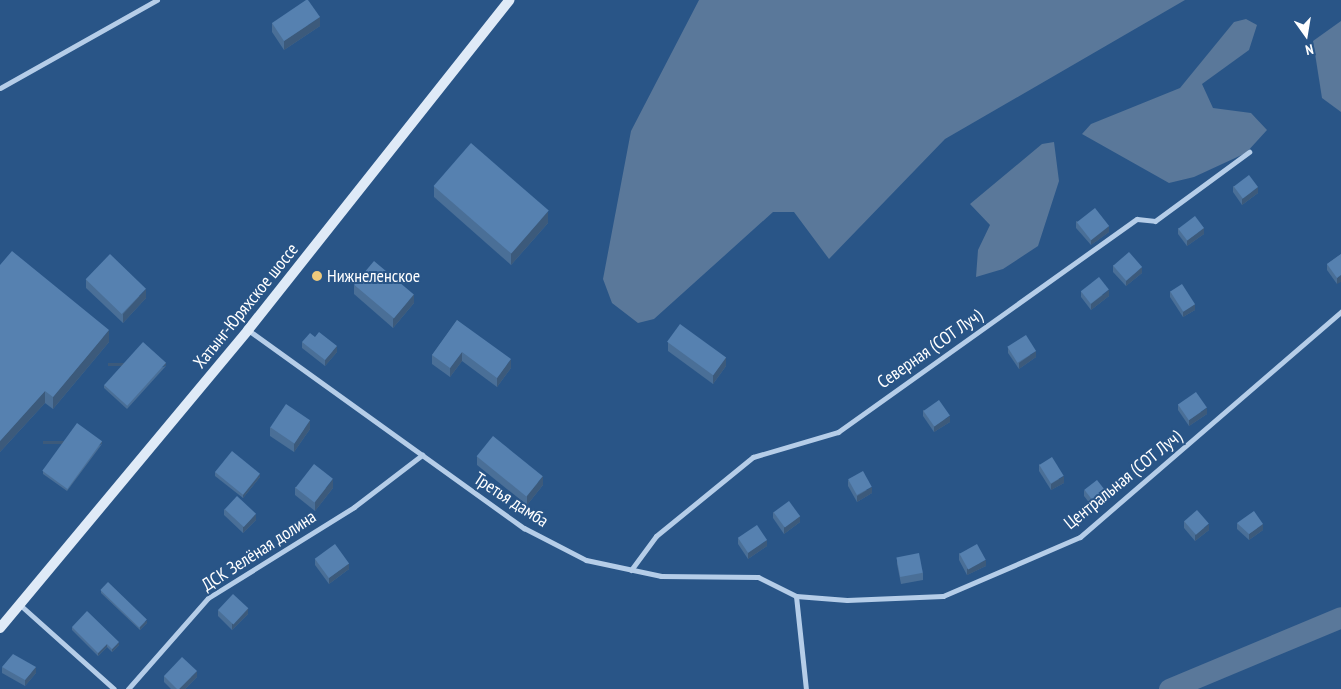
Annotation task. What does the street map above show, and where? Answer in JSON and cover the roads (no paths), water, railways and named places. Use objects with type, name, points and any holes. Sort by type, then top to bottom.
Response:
[{"type":"main road","name":"Хатынг-Юряхское шоссе","points":[[0,628],[248,330],[510,0]]},
{"type":"street","points":[[0,88],[157,0]]},
{"type":"street","name":"Северная (СОТ Луч)","points":[[631,570],[656,536],[753,457],[838,432],[1138,219],[1155,221],[1249,152]]},
{"type":"street","name":"Центральная (СОТ Луч)","points":[[796,596],[942,596],[1080,538],[1341,312]]},
{"type":"street","name":"Третья дамба","points":[[248,330],[524,528],[586,560],[660,576],[758,577],[796,596]]},
{"type":"street","name":"ДСК Зелёная долина","points":[[128,689],[208,598],[354,507],[422,456]]},
{"type":"street","points":[[796,596],[806,689]]},
{"type":"street","points":[[19,604],[114,689]]},
{"type":"water","points":[[699,0],[1185,0],[945,139],[829,259],[794,212],[773,212],[654,319],[638,323],[612,303],[603,279],[631,131]]},
{"type":"water","points":[[1246,19],[1257,25],[1249,50],[1202,84],[1213,108],[1251,113],[1267,130],[1246,153],[1194,177],[1169,183],[1082,134],[1091,124],[1180,88],[1234,22]]},
{"type":"water","points":[[1341,21],[1341,112],[1322,98],[1313,41]]},
{"type":"water","points":[[1054,142],[1059,181],[1038,246],[1003,269],[976,277],[978,250],[990,225],[970,204],[1042,144]]},
{"type":"waterway","points":[[1169,689],[1341,617]]},
{"type":"place","name":"Нижнеленское","points":[[317,276]]}]
